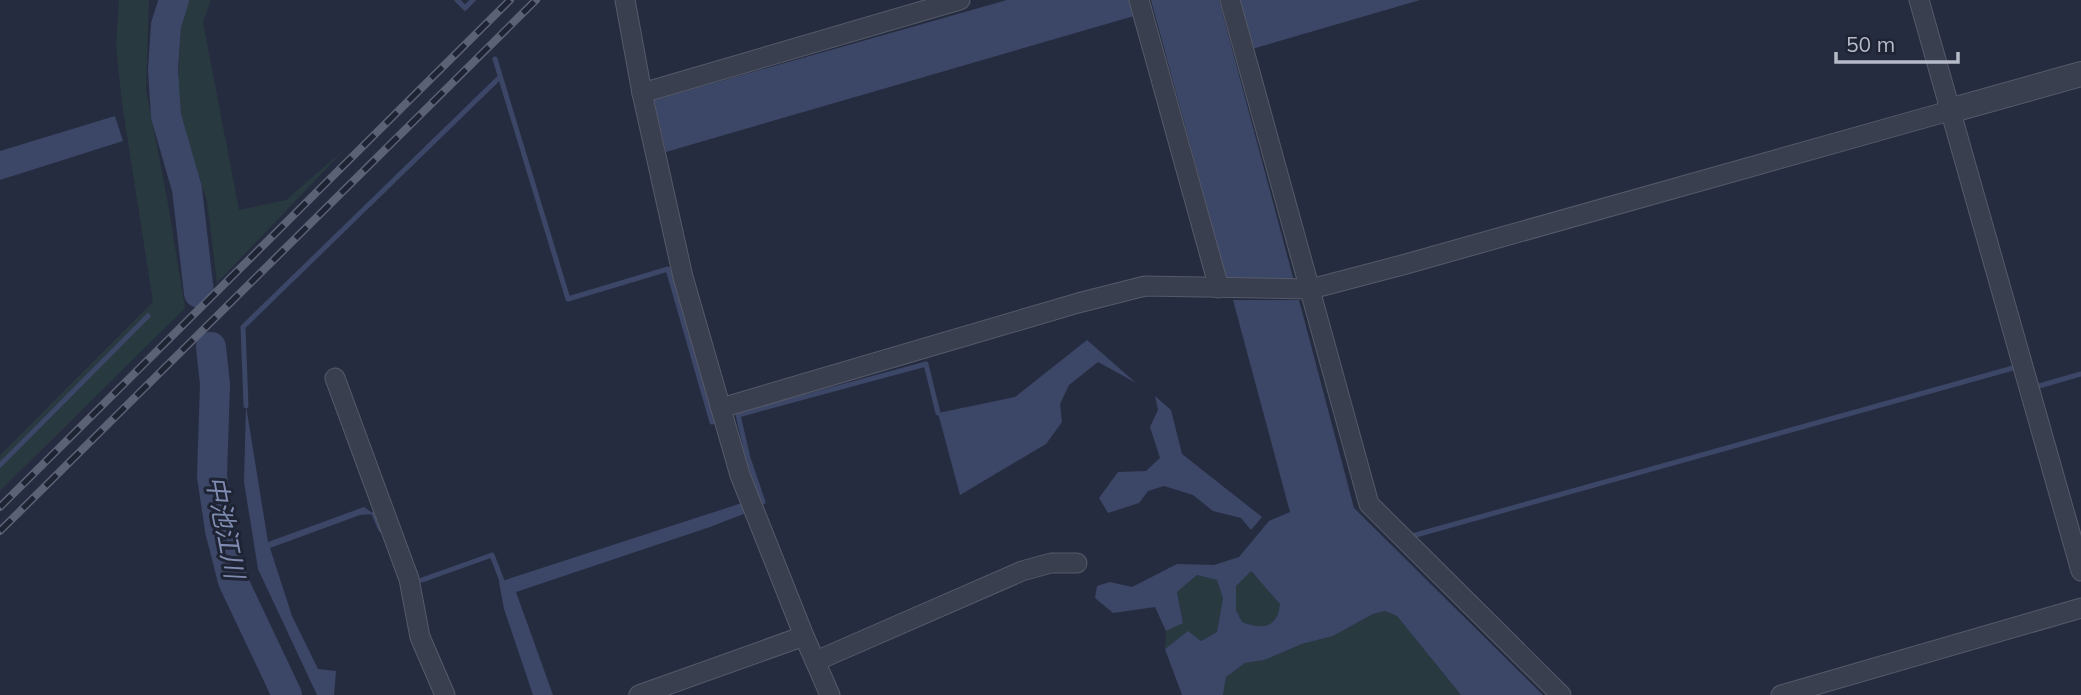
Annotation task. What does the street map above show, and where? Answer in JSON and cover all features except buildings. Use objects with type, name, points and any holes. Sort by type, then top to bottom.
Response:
[{"type":"street","points":[[625,0],[682,277],[740,475],[830,695]]},
{"type":"street","points":[[642,93],[960,0]]},
{"type":"street","points":[[1139,0],[1219,288]]},
{"type":"street","points":[[1230,0],[1368,504],[1561,695]]},
{"type":"street","points":[[1919,0],[2081,572]]},
{"type":"street","points":[[721,408],[1145,286],[1311,289],[1420,261],[2081,74]]},
{"type":"street","points":[[335,378],[409,579],[420,637],[445,695]]},
{"type":"street","points":[[816,661],[1022,571],[1051,563],[1077,563]]},
{"type":"street","points":[[1781,695],[2081,608]]},
{"type":"street","points":[[639,695],[804,636]]},
{"type":"shaded area","points":[[119,0],[149,0],[146,90],[185,308],[0,491],[0,455],[153,302],[122,103],[116,45]]},
{"type":"shaded area","points":[[187,0],[211,0],[203,22],[239,210],[286,200],[345,149],[217,283],[207,201],[177,110],[181,18]]},
{"type":"shaded area","points":[[1250,571],[1281,604],[1276,618],[1268,625],[1256,626],[1242,622],[1236,610],[1236,586]]},
{"type":"shaded area","points":[[1197,575],[1218,580],[1223,597],[1217,632],[1201,641],[1188,632],[1165,649],[1166,631],[1183,622],[1177,592]]},
{"type":"shaded area","points":[[1385,611],[1397,616],[1461,695],[1223,695],[1226,677],[1245,663],[1264,660],[1302,644],[1333,636],[1373,614]]},
{"type":"water","points":[[1007,0],[1130,0],[1134,16],[666,152],[654,100]]},
{"type":"water","points":[[1151,0],[1219,0],[1294,281],[1226,277]]},
{"type":"water","points":[[1240,0],[1420,0],[1252,49]]},
{"type":"water","points":[[115,116],[123,141],[0,180],[0,151]]},
{"type":"water","points":[[1233,300],[1299,300],[1354,508],[1543,695],[1461,695],[1397,616],[1385,611],[1373,614],[1333,636],[1302,644],[1264,660],[1245,663],[1226,677],[1223,695],[1182,695],[1165,649],[1188,631],[1201,641],[1217,632],[1223,598],[1217,580],[1197,575],[1177,592],[1183,623],[1166,631],[1155,607],[1113,613],[1095,598],[1097,586],[1110,582],[1132,587],[1177,564],[1214,565],[1239,557],[1269,521],[1290,512]],"holes":[[[1251,571],[1280,604],[1276,618],[1268,625],[1256,626],[1242,622],[1236,610],[1236,586]]]},
{"type":"water","points":[[1087,340],[1136,383],[1098,362],[1069,385],[1060,404],[1062,422],[1046,444],[960,495],[938,413],[1015,397]]},
{"type":"water","points":[[1155,396],[1171,410],[1182,454],[1262,517],[1251,530],[1241,518],[1213,511],[1193,495],[1164,486],[1148,491],[1139,503],[1108,513],[1099,498],[1118,472],[1146,471],[1160,458],[1150,427],[1158,410]]},
{"type":"water","points":[[246,406],[268,542],[364,507],[374,514],[360,515],[270,548],[292,616],[318,669],[336,671],[334,695],[317,695],[258,569],[244,482]]},
{"type":"water","points":[[742,503],[746,513],[516,592],[553,695],[533,695],[504,609],[499,582]]},
{"type":"waterway","name":"中池江川","points":[[174,0],[166,25],[163,70],[166,116],[187,189],[199,293]]},
{"type":"waterway","points":[[457,0],[465,8],[473,0]]},
{"type":"waterway","points":[[495,59],[568,299],[668,269],[712,422]]},
{"type":"waterway","points":[[246,406],[243,327],[500,77]]},
{"type":"waterway","points":[[0,465],[148,316]]},
{"type":"waterway","name":"中池江川","points":[[211,347],[215,384],[212,476],[220,530],[233,581],[287,695]]},
{"type":"waterway","points":[[763,502],[748,458],[738,415],[926,364],[938,413]]},
{"type":"waterway","points":[[1412,536],[2013,368]]},
{"type":"waterway","points":[[2039,386],[2081,374]]},
{"type":"waterway","points":[[374,514],[381,530]]},
{"type":"waterway","points":[[422,580],[492,555],[502,581]]},
{"type":"railway","points":[[0,507],[510,0]]},
{"type":"railway","points":[[0,531],[536,0]]}]
